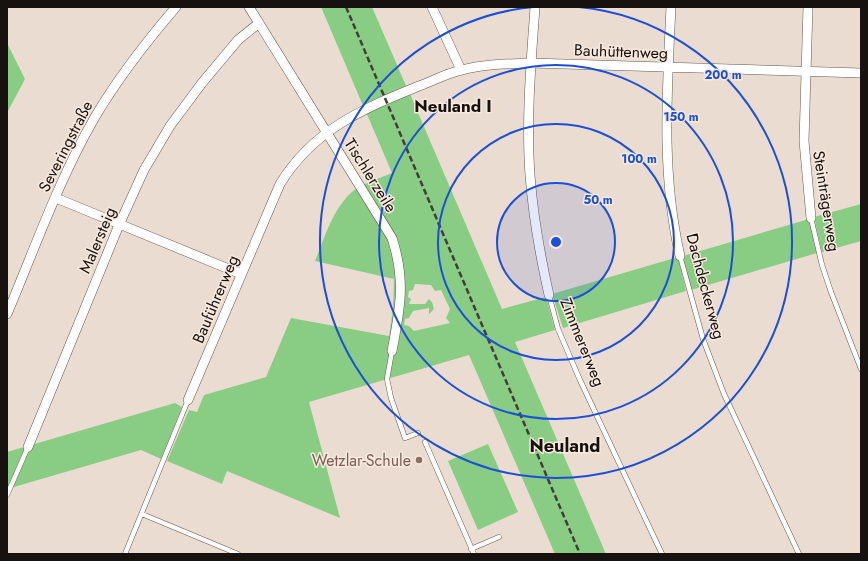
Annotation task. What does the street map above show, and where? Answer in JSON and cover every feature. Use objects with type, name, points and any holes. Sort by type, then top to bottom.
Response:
[{"type":"street","name":"Severingstraße","points":[[7,314],[73,160],[107,98],[149,38],[176,7]]},
{"type":"street","name":"Tischlerzeile","points":[[249,7],[392,238],[398,256],[402,289],[392,351]]},
{"type":"street","points":[[432,7],[461,70]]},
{"type":"street","name":"Zimmererweg","points":[[535,7],[531,63],[529,134],[530,173],[538,242],[549,295]]},
{"type":"street","name":"Dachdeckerweg","points":[[671,7],[666,156],[672,213],[680,256]]},
{"type":"street","name":"Steinträgerweg","points":[[808,7],[804,141],[811,218]]},
{"type":"street","name":"Malersteig","points":[[28,447],[119,225],[144,170],[170,126],[238,40],[259,23]]},
{"type":"street","name":"Bauhüttenweg","points":[[386,100],[461,70],[491,65],[531,63],[861,73]]},
{"type":"street","name":"Bauführerweg","points":[[188,400],[280,184],[294,164],[326,132],[386,100]]},
{"type":"street","points":[[56,198],[241,274]]},
{"type":"lane","name":"Steinträgerweg","points":[[811,218],[826,278],[861,369]]},
{"type":"lane","name":"Dachdeckerweg","points":[[680,256],[703,339],[724,394],[799,554]]},
{"type":"lane","name":"Zimmererweg","points":[[549,295],[558,329],[580,380],[662,554]]},
{"type":"lane","name":"Tischlerzeile","points":[[392,351],[388,379],[391,398],[405,438],[418,433]]},
{"type":"lane","name":"Bauführerweg","points":[[125,554],[188,400]]},
{"type":"lane","points":[[425,442],[474,554]]},
{"type":"lane","name":"Malersteig","points":[[7,495],[28,447]]},
{"type":"lane","points":[[142,514],[238,554]]},
{"type":"lane","points":[[471,549],[499,537]]},
{"type":"green space","points":[[321,7],[372,7],[407,88],[364,108]]},
{"type":"green space","points":[[7,43],[25,79],[7,113]]},
{"type":"green space","points":[[410,94],[502,309],[546,297],[555,330],[515,342],[606,554],[555,554],[469,355],[309,402],[340,518],[227,471],[222,484],[167,461],[189,410],[197,412],[204,395],[266,377],[291,318],[389,336],[393,309],[394,279],[315,261],[336,212],[349,195],[357,188],[392,173],[366,112]],"holes":[[[415,284],[431,285],[435,291],[441,290],[450,309],[446,318],[450,323],[414,331],[409,326],[404,325],[405,319],[409,318],[413,311],[429,308],[429,314],[434,309],[432,302],[429,299],[425,304],[409,304],[411,299],[408,297],[409,291],[413,290]]]},
{"type":"green space","points":[[861,204],[861,241],[822,252],[814,217]]},
{"type":"green space","points":[[809,219],[817,253],[691,290],[683,256]]},
{"type":"green space","points":[[678,257],[686,291],[563,328],[552,294]]},
{"type":"green space","points":[[175,403],[182,407],[161,459],[141,450],[7,489],[7,452]]},
{"type":"green space","points":[[488,444],[518,512],[478,530],[448,461]]},
{"type":"railway","points":[[346,7],[580,554]]},
{"type":"place","name":"Wetzlar-Schule","points":[[419,460]]},
{"type":"district","name":"Neuland I","points":[[453,106]]},
{"type":"district","name":"Neuland","points":[[565,446]]}]
